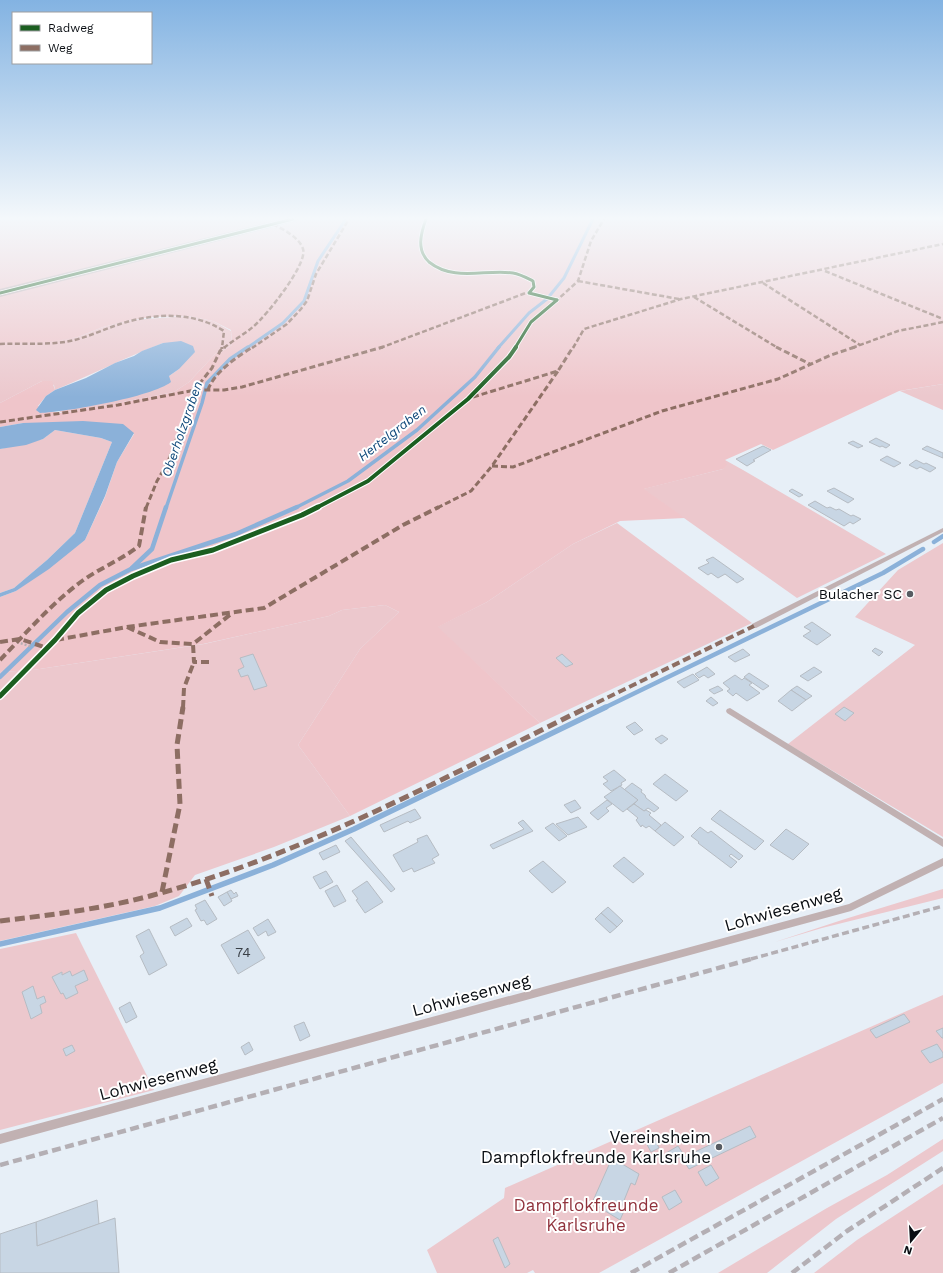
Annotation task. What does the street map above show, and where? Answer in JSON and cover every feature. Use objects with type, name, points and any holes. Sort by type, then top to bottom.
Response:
[{"type":"street","points":[[0,293],[58,278]]},
{"type":"lane","points":[[754,626],[943,530]]},
{"type":"lane","points":[[730,712],[943,843]]},
{"type":"lane","name":"Lohwiesenweg","points":[[0,1139],[851,907],[943,862]]},
{"type":"path","points":[[17,642],[32,647]]},
{"type":"green space","points":[[188,316],[213,321],[231,331],[232,345],[221,352],[216,353],[189,382],[174,392],[62,413],[59,411],[145,393],[179,369],[163,343],[55,390],[54,385],[42,381],[0,403],[0,343],[78,337],[103,327],[132,320]]},
{"type":"green space","points":[[943,384],[943,410],[900,391]]},
{"type":"green space","points":[[55,430],[101,438],[112,442],[75,533],[47,560],[14,588],[0,593],[0,449],[43,439]]},
{"type":"green space","points":[[725,460],[886,554],[797,598],[643,489],[723,469]]},
{"type":"green space","points":[[617,523],[752,623],[540,723],[437,627],[487,602],[573,544]]},
{"type":"green space","points":[[943,543],[943,837],[788,744],[915,645],[855,617],[898,570]]},
{"type":"green space","points":[[385,605],[399,612],[360,649],[298,745],[350,816],[274,847],[195,875],[179,896],[155,906],[0,941],[0,672],[33,670],[204,644],[329,616],[342,610]]},
{"type":"green space","points":[[943,889],[943,898],[822,928],[775,942],[845,919]]},
{"type":"green space","points":[[76,933],[154,1090],[0,1130],[0,949]]},
{"type":"green space","name":"Dampflokfreunde Karlsruhe","points":[[943,995],[943,1083],[599,1273],[535,1273],[533,1270],[527,1273],[437,1273],[427,1250],[504,1198],[505,1188]]},
{"type":"green space","points":[[943,1139],[943,1151],[836,1219],[767,1273],[718,1273],[827,1208],[887,1175]]},
{"type":"green space","points":[[943,1184],[943,1273],[814,1273],[857,1240]]},
{"type":"shaded area","points":[[0,278],[49,278],[0,291]]},
{"type":"shaded area","points":[[70,278],[943,278],[943,384],[899,391],[773,450],[761,444],[725,460],[727,465],[723,469],[644,489],[685,518],[620,521],[573,544],[487,602],[438,627],[540,723],[350,816],[298,745],[360,649],[399,612],[385,605],[342,610],[329,616],[203,644],[33,670],[0,672],[0,597],[16,591],[85,540],[105,497],[117,462],[134,434],[23,423],[0,427],[0,403],[42,381],[52,381],[55,390],[46,396],[38,406],[62,413],[174,392],[189,382],[216,353],[221,352],[232,345],[231,330],[213,321],[188,316],[152,317],[132,320],[103,327],[78,337],[47,342],[0,343],[0,296]]},
{"type":"water","points":[[181,341],[193,346],[195,352],[179,369],[169,376],[171,382],[161,388],[128,398],[87,407],[40,413],[36,410],[46,396],[55,390],[86,378],[142,351],[163,343]]},
{"type":"water","points":[[83,421],[123,424],[134,433],[117,462],[105,496],[85,540],[49,569],[16,591],[0,597],[0,593],[14,588],[47,560],[75,533],[112,442],[101,438],[55,430],[43,439],[26,445],[0,449],[0,427],[23,423]]},
{"type":"building","points":[[876,438],[890,445],[886,448],[869,442]]},
{"type":"building","points":[[853,441],[863,446],[858,448],[848,443]]},
{"type":"building","points":[[763,446],[771,450],[753,460],[755,461],[747,466],[736,459]]},
{"type":"building","points":[[927,446],[943,453],[943,458],[922,449]]},
{"type":"building","points":[[887,456],[901,463],[894,467],[880,460]]},
{"type":"building","points":[[916,460],[936,468],[930,472],[920,467],[917,469],[909,465]]},
{"type":"building","points":[[834,488],[854,499],[848,503],[827,491]]},
{"type":"building","points":[[792,489],[803,495],[799,497],[789,491]]},
{"type":"building","points":[[815,501],[827,508],[830,507],[836,510],[839,509],[851,516],[853,515],[861,519],[853,524],[850,522],[844,526],[808,505]]},
{"type":"building","points":[[713,557],[744,579],[737,583],[725,574],[718,578],[711,573],[708,575],[698,568],[709,563],[706,560]]},
{"type":"building","points":[[812,622],[831,635],[817,645],[803,636],[811,631],[804,627]]},
{"type":"building","points":[[875,648],[883,652],[879,656],[872,651]]},
{"type":"building","points":[[743,649],[750,655],[735,662],[728,657]]},
{"type":"building","points":[[253,654],[267,686],[254,690],[248,675],[241,677],[238,670],[244,667],[240,658]]},
{"type":"building","points":[[562,654],[573,664],[566,667],[556,658]]},
{"type":"building","points":[[707,667],[715,674],[708,678],[704,675],[699,678],[695,674]]},
{"type":"building","points":[[814,667],[822,672],[808,681],[800,676]]},
{"type":"building","points":[[749,673],[769,686],[763,690],[744,677]]},
{"type":"building","points":[[693,674],[699,680],[684,688],[677,682]]},
{"type":"building","points":[[735,675],[742,680],[744,678],[752,683],[749,685],[760,693],[747,701],[736,693],[733,696],[727,691],[730,689],[723,683]]},
{"type":"building","points":[[718,686],[723,690],[714,694],[709,690]]},
{"type":"building","points":[[797,686],[812,696],[806,700],[791,690]]},
{"type":"building","points":[[791,690],[806,700],[792,711],[778,701]]},
{"type":"building","points":[[711,697],[718,703],[713,706],[706,701]]},
{"type":"building","points":[[844,707],[854,713],[845,721],[835,714]]},
{"type":"building","points":[[635,722],[643,730],[634,735],[626,727]]},
{"type":"building","points":[[662,735],[668,739],[661,744],[655,739]]},
{"type":"building","points":[[614,770],[626,780],[621,783],[622,785],[611,791],[603,784],[608,781],[603,777]]},
{"type":"building","points":[[665,774],[688,791],[676,801],[653,784]]},
{"type":"building","points":[[632,783],[642,790],[641,792],[646,798],[659,808],[654,812],[648,808],[644,811],[634,804],[638,800],[624,790]]},
{"type":"building","points":[[620,786],[638,800],[623,812],[604,797]]},
{"type":"building","points":[[575,800],[581,808],[571,813],[564,805]]},
{"type":"building","points":[[607,800],[612,804],[606,808],[609,811],[598,820],[590,813]]},
{"type":"building","points":[[634,804],[644,811],[646,810],[651,813],[649,815],[661,825],[655,831],[649,826],[646,828],[642,825],[641,827],[636,820],[638,818],[627,809]]},
{"type":"building","points":[[415,809],[421,818],[410,823],[408,821],[384,832],[380,825]]},
{"type":"building","points":[[720,810],[764,841],[755,850],[711,819]]},
{"type":"building","points":[[578,817],[587,827],[568,835],[556,824]]},
{"type":"building","points":[[523,820],[533,831],[493,849],[490,845],[524,829],[518,823]]},
{"type":"building","points":[[665,822],[684,837],[674,846],[655,831]]},
{"type":"building","points":[[553,823],[567,836],[559,841],[545,828]]},
{"type":"building","points":[[700,827],[708,833],[711,831],[743,856],[739,860],[731,854],[729,856],[737,862],[731,868],[691,836]]},
{"type":"building","points":[[786,829],[809,844],[793,860],[770,845]]},
{"type":"building","points":[[427,835],[439,855],[432,859],[435,863],[414,872],[412,868],[403,872],[393,855],[418,842],[417,839]]},
{"type":"building","points":[[351,837],[395,889],[391,892],[345,841]]},
{"type":"building","points":[[336,845],[340,852],[323,860],[319,853]]},
{"type":"building","points":[[624,857],[644,874],[633,883],[613,866]]},
{"type":"building","points":[[543,861],[566,882],[552,893],[529,871]]},
{"type":"building","points":[[326,871],[333,882],[320,889],[313,877]]},
{"type":"building","points":[[367,881],[383,902],[365,913],[352,891]]},
{"type":"building","points":[[337,885],[346,901],[334,907],[325,891]]},
{"type":"building","points":[[231,890],[234,894],[236,892],[238,896],[231,899],[227,892]]},
{"type":"building","points":[[227,892],[232,901],[224,906],[218,897]]},
{"type":"building","points":[[205,900],[217,919],[207,925],[204,920],[201,921],[195,910],[197,909],[195,905]]},
{"type":"building","points":[[608,907],[623,921],[617,927],[601,913]]},
{"type":"building","points":[[601,913],[617,927],[610,933],[595,919]]},
{"type":"building","points":[[187,918],[192,926],[175,936],[170,927]]},
{"type":"building","points":[[268,919],[276,932],[268,936],[266,931],[258,936],[253,928]]},
{"type":"building","points":[[149,929],[167,965],[149,975],[140,956],[144,953],[136,936]]},
{"type":"building","points":[[248,930],[265,958],[238,974],[221,945]]},
{"type":"building","points":[[84,970],[88,980],[75,986],[78,993],[66,999],[63,993],[61,994],[52,977],[62,972],[62,975],[70,971],[72,976]]},
{"type":"building","points":[[33,986],[37,999],[44,996],[46,1002],[40,1005],[42,1013],[31,1019],[22,992]]},
{"type":"building","points":[[130,1002],[137,1017],[126,1023],[119,1008]]},
{"type":"building","points":[[904,1014],[910,1022],[876,1038],[870,1030]]},
{"type":"building","points":[[304,1022],[310,1036],[300,1041],[294,1026]]},
{"type":"building","points":[[943,1028],[943,1038],[942,1038],[936,1031]]},
{"type":"building","points":[[249,1042],[253,1050],[245,1055],[241,1047]]},
{"type":"building","points":[[937,1044],[943,1053],[943,1057],[930,1063],[921,1051]]},
{"type":"building","points":[[72,1045],[75,1051],[66,1056],[63,1049]]},
{"type":"building","name":"Vereinsheim Dampflokfreunde Karlsruhe","points":[[750,1126],[756,1137],[689,1169],[682,1158]]},
{"type":"building","points":[[652,1133],[659,1148],[651,1152],[643,1137]]},
{"type":"building","points":[[678,1146],[684,1155],[671,1162],[666,1153]]},
{"type":"building","points":[[612,1158],[639,1174],[635,1185],[631,1183],[621,1208],[624,1211],[620,1220],[592,1203]]},
{"type":"building","points":[[711,1165],[719,1178],[706,1186],[698,1172]]},
{"type":"building","points":[[675,1190],[682,1202],[669,1210],[662,1197]]},
{"type":"building","points":[[97,1200],[99,1224],[37,1246],[36,1222]]},
{"type":"building","points":[[115,1218],[119,1273],[0,1273],[0,1234],[36,1222],[37,1246]]},
{"type":"building","points":[[498,1237],[510,1264],[505,1268],[493,1240]]},
{"type":"waterway","name":"Oberholzgraben","points":[[247,348],[283,323],[304,301],[312,278]]},
{"type":"waterway","name":"Hertelgraben","points":[[498,348],[529,313],[547,299],[564,278]]},
{"type":"waterway","name":"Oberholzgraben","points":[[166,508],[202,403],[207,383],[230,359],[248,347]]},
{"type":"waterway","name":"Hertelgraben","points":[[297,507],[348,481],[417,430],[475,377],[499,347]]},
{"type":"waterway","name":"Oberholzgraben","points":[[132,568],[152,549],[166,507]]},
{"type":"waterway","name":"Hertelgraben","points":[[0,677],[67,612],[100,585],[131,569],[236,534],[297,507]]},
{"type":"waterway","points":[[934,542],[943,536]]},
{"type":"waterway","points":[[604,708],[883,573],[923,549]]},
{"type":"waterway","points":[[0,944],[160,908],[273,865],[354,829],[606,707]]},
{"type":"railway","points":[[751,959],[943,906]]},
{"type":"railway","points":[[0,1165],[755,958]]},
{"type":"railway","points":[[631,1273],[943,1099]]},
{"type":"railway","points":[[669,1273],[943,1118]]},
{"type":"railway","points":[[792,1273],[847,1231],[943,1168]]},
{"type":"marked path","points":[[0,660],[60,599],[89,576],[125,556],[139,546],[146,507],[157,481],[167,464],[196,388],[212,368],[222,349],[257,323],[292,278]]},
{"type":"marked path","points":[[208,390],[210,384],[233,360],[287,324],[307,301],[315,278]]},
{"type":"marked path","points":[[555,302],[578,281],[579,278]]},
{"type":"marked path","points":[[473,397],[558,371],[584,329],[681,299],[779,278]]},
{"type":"marked path","points":[[843,278],[943,319]]},
{"type":"marked path","points":[[578,281],[679,299]]},
{"type":"marked path","points":[[763,283],[860,345]]},
{"type":"marked path","points":[[0,422],[118,405],[195,390],[224,390],[242,387],[379,348],[531,291]]},
{"type":"marked path","points":[[694,297],[767,342],[810,364]]},
{"type":"marked path","points":[[0,344],[64,342],[81,338],[131,321],[154,317],[179,316],[204,320],[224,331],[222,349]]},
{"type":"marked path","points":[[492,466],[513,467],[662,411],[778,379],[831,355],[898,331],[943,322]]},
{"type":"marked path","points":[[56,640],[127,627],[264,608],[403,525],[471,491],[492,466],[558,371]]},
{"type":"marked path","points":[[209,662],[194,662],[193,644],[231,614]]},
{"type":"marked path","points":[[0,921],[75,911],[131,901],[201,881],[279,853],[354,822],[754,626]]},
{"type":"marked path","points":[[127,627],[160,642],[193,644]]},
{"type":"marked path","points":[[0,642],[20,639],[47,648]]},
{"type":"marked path","points":[[162,892],[180,804],[177,745],[184,703],[184,688],[194,662]]},
{"type":"marked path","points":[[206,879],[212,896]]},
{"type":"cycle path","points":[[0,293],[58,278]]},
{"type":"cycle path","points":[[528,278],[533,281],[534,287],[529,293],[557,300]]},
{"type":"cycle path","points":[[0,696],[55,640],[78,613],[106,590],[133,576],[171,560],[213,550],[302,515],[368,481],[468,399],[509,357],[531,322],[557,300]]},
{"type":"place","name":"Bulacher SC","points":[[910,594]]},
{"type":"place","name":"Vereinsheim Dampflokfreunde Karlsruhe","points":[[719,1147]]}]
